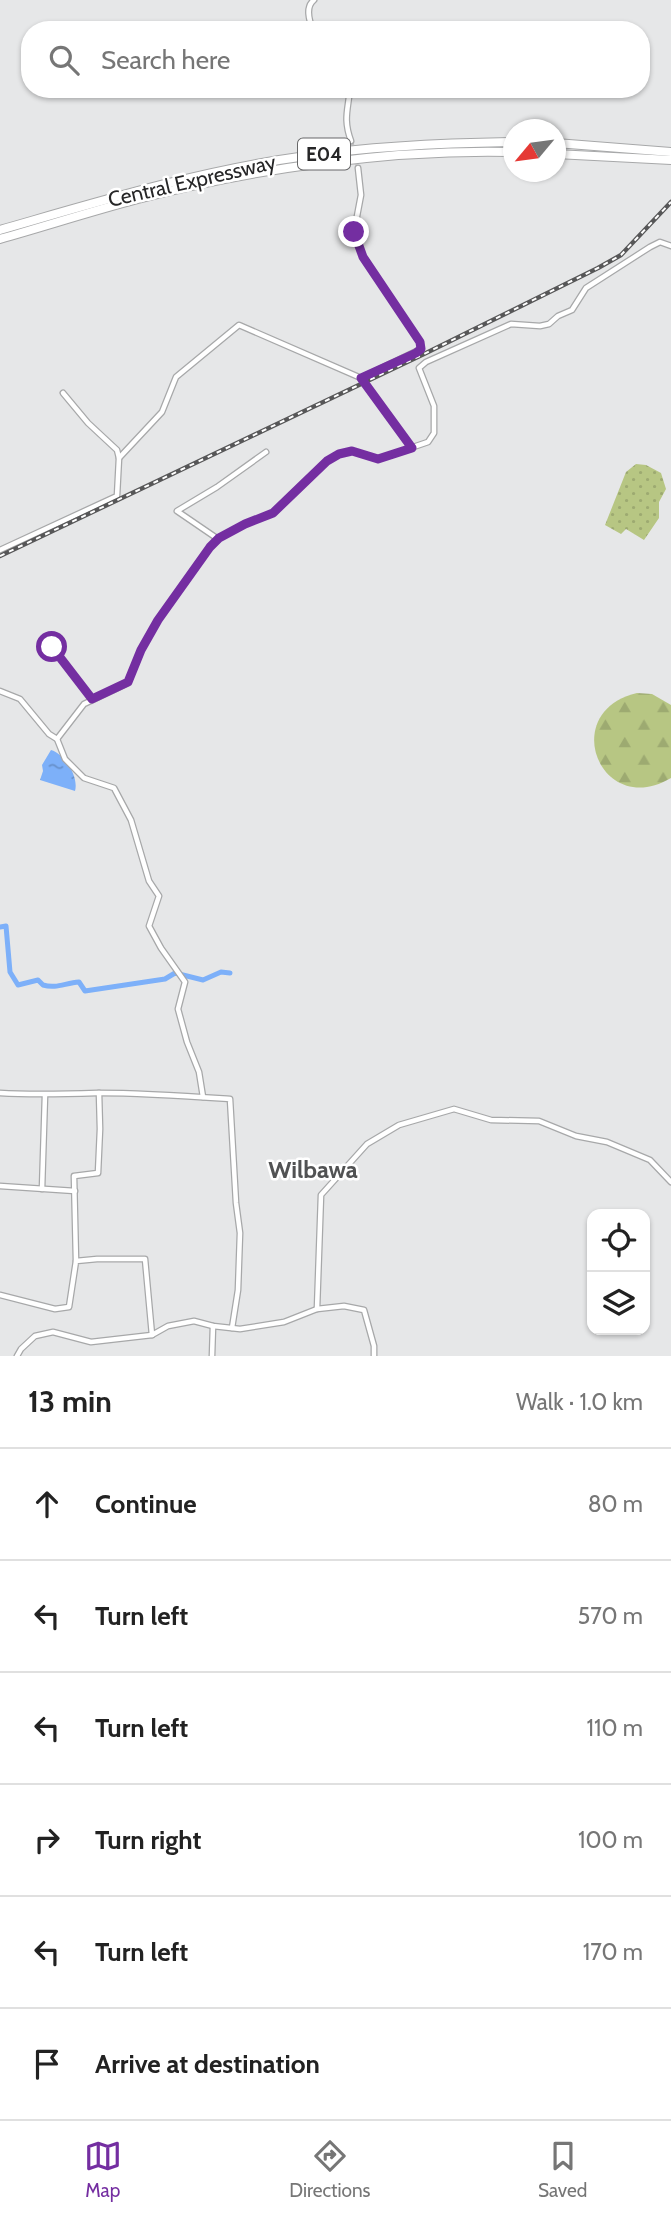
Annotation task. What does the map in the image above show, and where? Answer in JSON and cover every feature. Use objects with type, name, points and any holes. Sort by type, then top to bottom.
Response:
[{"type":"highway","name":"Central Expressway","points":[[0,239],[212,173],[305,156],[424,143],[503,142]]},
{"type":"highway","points":[[566,144],[671,152]]},
{"type":"highway","name":"Central Expressway","points":[[0,230],[139,195],[251,174],[343,161],[503,152]]},
{"type":"highway","points":[[566,155],[671,160]]},
{"type":"street","points":[[311,21],[308,10],[314,0]]},
{"type":"street","points":[[348,98],[345,109],[346,128],[351,141]]},
{"type":"street","points":[[359,168],[361,195],[354,232],[363,257],[420,342],[421,349],[361,378]]},
{"type":"street","points":[[57,739],[84,704],[128,682],[141,650],[158,620],[218,539],[273,513],[327,461],[339,454],[352,451],[378,459],[428,442],[434,433],[434,406],[419,368],[426,362],[511,324],[549,324],[558,316],[572,310],[586,288],[650,247],[660,242],[671,246]]},
{"type":"street","points":[[119,458],[162,412],[176,377],[239,325],[361,378],[412,448]]},
{"type":"street","points":[[0,550],[117,496],[117,450],[88,424],[63,393]]},
{"type":"street","points":[[218,539],[177,511],[266,452]]},
{"type":"street","points":[[52,647],[92,699]]},
{"type":"street","points":[[0,691],[20,699],[48,734],[57,739],[65,759],[84,778],[114,788],[131,820],[149,881],[159,897],[149,926],[185,982],[178,1009],[199,1072],[203,1097]]},
{"type":"street","points":[[0,1093],[99,1093],[230,1099],[240,1233],[232,1328]]},
{"type":"street","points":[[0,1296],[54,1309],[69,1307],[76,1261],[74,1176],[98,1173],[99,1093]]},
{"type":"street","points":[[42,1189],[45,1095]]},
{"type":"street","points":[[317,1309],[321,1195],[367,1144],[399,1125],[454,1109],[491,1120],[539,1121],[576,1136],[607,1142],[650,1160],[671,1182]]},
{"type":"street","points":[[0,1186],[75,1191]]},
{"type":"street","points":[[76,1261],[145,1259],[152,1335]]},
{"type":"street","points":[[18,1356],[21,1349],[36,1336],[53,1332],[92,1342],[152,1335],[168,1326],[194,1321],[232,1328],[284,1322],[317,1309],[344,1306],[364,1310],[374,1346],[374,1356]]},
{"type":"street","points":[[212,1356],[213,1326]]},
{"type":"green space","points":[[636,464],[646,465],[661,473],[666,489],[659,502],[659,518],[644,540],[626,529],[621,534],[605,525],[626,472]]},
{"type":"green space","points":[[637,693],[652,694],[671,705],[671,778],[646,787],[625,785],[608,775],[598,758],[594,739],[599,720],[613,704]]},
{"type":"water","points":[[51,750],[61,756],[70,767],[75,779],[75,791],[40,780],[42,765]]},
{"type":"waterway","points":[[0,927],[6,926],[10,972],[18,985],[38,980],[43,985],[52,986],[79,982],[85,991],[165,979],[175,973],[203,980],[221,972],[230,973]]},
{"type":"tunnel","points":[[351,141],[358,168]]},
{"type":"railway","points":[[0,556],[598,268],[621,255],[671,202]]},
{"type":"district","name":"Wilbawa","points":[[313,1170]]},
{"type":"route","points":[[52,647],[92,699],[118,688],[128,682],[141,650],[158,620],[218,539],[273,513],[327,461],[339,454],[352,451],[378,459],[412,448],[361,378],[416,353],[421,349],[420,342],[363,257],[354,232]]}]
